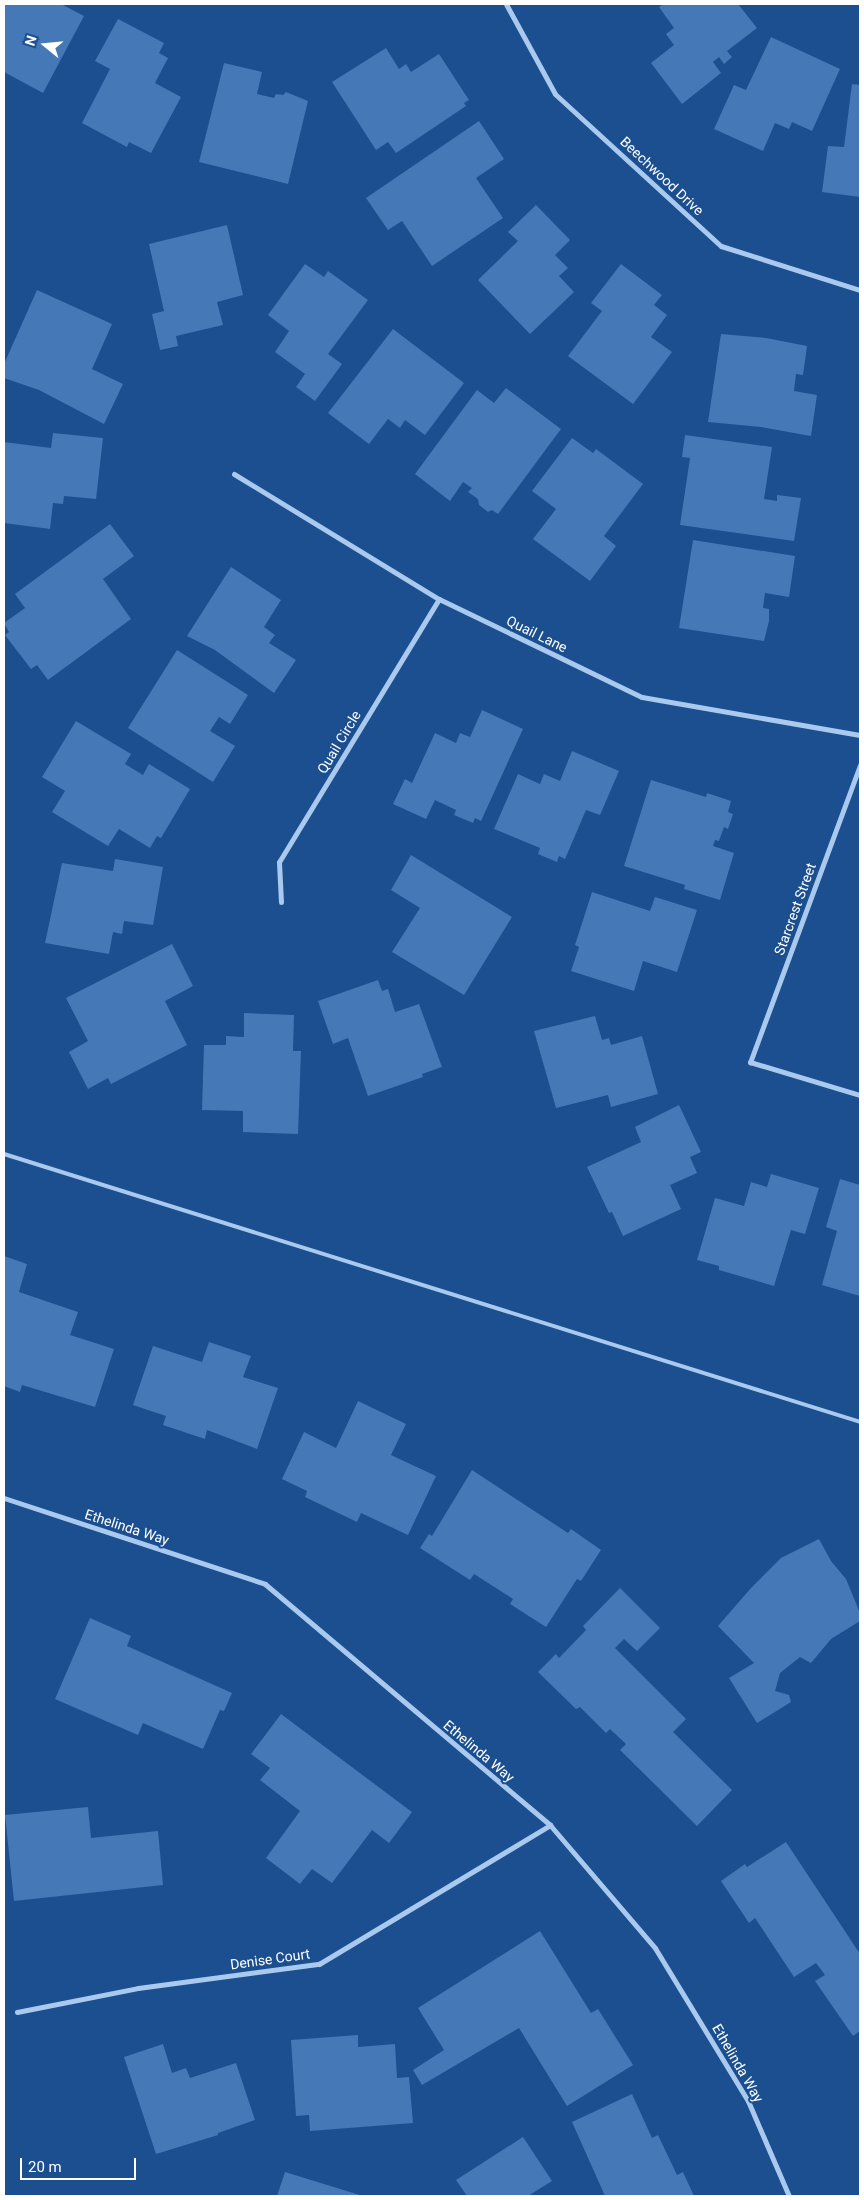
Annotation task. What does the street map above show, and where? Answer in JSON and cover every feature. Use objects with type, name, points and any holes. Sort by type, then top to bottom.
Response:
[{"type":"street","name":"Beechwood Drive","points":[[506,4],[555,94],[721,246],[860,290]]},
{"type":"street","name":"Quail Lane","points":[[234,474],[439,599],[642,697],[860,736]]},
{"type":"street","name":"Quail Circle","points":[[281,902],[280,862],[439,599]]},
{"type":"street","name":"Starcrest Street","points":[[860,765],[750,1062],[860,1095]]},
{"type":"street","name":"Ethelinda Way","points":[[4,1498],[265,1584],[550,1825],[655,1948],[748,2101],[789,2196]]},
{"type":"street","name":"Denise Court","points":[[17,2012],[138,1988],[319,1964],[550,1825]]},
{"type":"lane","points":[[4,1154],[860,1422]]},
{"type":"building","points":[[4,4],[61,4],[84,16],[43,93],[4,72]]},
{"type":"building","points":[[664,4],[738,4],[757,28],[727,51],[732,57],[724,64],[719,57],[713,62],[721,73],[682,104],[651,63],[674,45],[666,34],[674,28],[659,7]]},
{"type":"building","points":[[118,19],[164,43],[159,53],[168,58],[155,83],[181,97],[151,153],[129,142],[127,147],[82,123],[110,69],[95,61]]},
{"type":"building","points":[[771,37],[840,69],[812,131],[792,122],[789,129],[775,123],[763,151],[714,129],[734,85],[746,90]]},
{"type":"building","points":[[386,48],[399,69],[406,64],[411,72],[439,54],[469,100],[464,103],[466,106],[396,153],[388,142],[376,150],[332,82]]},
{"type":"building","points":[[224,63],[262,72],[257,94],[274,98],[276,94],[283,95],[286,92],[308,101],[288,184],[199,162]]},
{"type":"building","points":[[852,84],[860,85],[860,197],[822,192],[828,146],[844,147]]},
{"type":"building","points":[[479,121],[504,159],[476,178],[503,218],[432,266],[402,221],[388,230],[366,198]]},
{"type":"building","points":[[536,205],[570,240],[555,255],[568,268],[559,276],[574,292],[530,334],[478,280],[518,241],[508,232]]},
{"type":"building","points":[[227,225],[243,295],[217,302],[223,325],[176,336],[178,346],[160,350],[152,314],[164,311],[149,244]]},
{"type":"building","points":[[305,264],[324,277],[328,271],[368,300],[328,354],[342,364],[315,401],[296,387],[305,374],[275,352],[289,331],[268,315]]},
{"type":"building","points":[[621,264],[662,295],[654,305],[667,315],[651,337],[672,352],[633,404],[568,356],[602,311],[591,303]]},
{"type":"building","points":[[37,290],[112,324],[92,369],[123,384],[104,424],[39,390],[4,378],[4,364]]},
{"type":"building","points":[[393,329],[464,383],[425,435],[405,420],[400,428],[388,419],[369,444],[328,413]]},
{"type":"building","points":[[721,334],[766,338],[807,346],[803,375],[796,374],[794,391],[817,395],[811,436],[761,427],[708,422]]},
{"type":"building","points":[[506,388],[561,429],[498,514],[492,510],[488,512],[479,505],[478,499],[468,492],[472,488],[463,482],[450,501],[415,474],[477,390],[494,403]]},
{"type":"building","points":[[53,433],[103,438],[96,499],[64,496],[63,504],[53,503],[50,529],[4,523],[4,442],[51,448]]},
{"type":"building","points":[[685,435],[772,447],[764,499],[777,501],[777,495],[801,498],[794,541],[680,525],[690,458],[682,457]]},
{"type":"building","points":[[572,438],[593,453],[596,449],[643,484],[604,536],[616,546],[590,581],[533,539],[556,509],[532,491]]},
{"type":"building","points":[[110,524],[134,556],[103,579],[131,619],[48,680],[37,665],[31,669],[5,635],[9,632],[4,623],[25,608],[15,594]]},
{"type":"building","points":[[693,540],[795,556],[789,597],[765,593],[763,608],[769,609],[769,621],[764,641],[679,628]]},
{"type":"building","points":[[231,567],[281,600],[264,627],[275,635],[269,643],[296,660],[274,693],[215,650],[187,636]]},
{"type":"building","points":[[177,650],[248,695],[230,724],[219,717],[210,731],[235,746],[213,782],[128,728]]},
{"type":"building","points":[[482,710],[523,729],[481,821],[475,818],[473,823],[454,815],[456,810],[435,800],[426,819],[393,804],[405,779],[412,783],[435,733],[456,743],[460,733],[470,737]]},
{"type":"building","points":[[76,721],[131,754],[125,764],[143,775],[149,764],[190,789],[161,838],[157,836],[150,848],[119,829],[108,846],[52,812],[65,791],[42,777]]},
{"type":"building","points":[[572,751],[619,771],[600,815],[586,810],[565,859],[559,856],[557,862],[538,854],[540,848],[494,829],[518,774],[540,784],[544,774],[560,781]]},
{"type":"building","points":[[651,780],[706,797],[707,793],[731,801],[728,812],[733,814],[728,829],[724,827],[719,841],[715,840],[713,846],[734,853],[720,900],[684,889],[685,885],[624,866]]},
{"type":"building","points":[[411,855],[512,917],[464,995],[392,952],[420,908],[391,890]]},
{"type":"building","points":[[115,859],[163,867],[153,925],[124,921],[122,934],[113,932],[109,954],[45,943],[62,863],[113,871]]},
{"type":"building","points":[[592,892],[650,911],[655,897],[697,910],[677,972],[643,961],[634,991],[571,971],[579,947],[575,945]]},
{"type":"building","points":[[172,944],[193,986],[165,1001],[187,1045],[111,1084],[108,1078],[88,1089],[69,1052],[88,1041],[66,998]]},
{"type":"building","points":[[378,980],[382,991],[388,989],[395,1012],[419,1004],[442,1067],[422,1074],[423,1077],[368,1096],[348,1038],[333,1044],[318,1001]]},
{"type":"building","points":[[244,1013],[294,1015],[293,1051],[301,1051],[298,1134],[243,1132],[243,1111],[202,1110],[204,1045],[226,1045],[226,1036],[244,1037]]},
{"type":"building","points":[[595,1016],[602,1040],[609,1038],[611,1045],[642,1036],[658,1094],[611,1107],[608,1095],[556,1108],[534,1031]]},
{"type":"building","points":[[679,1105],[701,1152],[690,1157],[697,1173],[670,1185],[681,1209],[623,1236],[612,1212],[609,1213],[587,1167],[641,1142],[635,1127]]},
{"type":"building","points":[[771,1174],[819,1188],[805,1234],[791,1230],[774,1286],[719,1270],[719,1266],[697,1260],[715,1198],[744,1206],[751,1182],[767,1187]]},
{"type":"building","points":[[840,1179],[860,1185],[860,1296],[822,1285],[837,1231],[826,1227]]},
{"type":"building","points":[[4,1256],[27,1264],[19,1292],[78,1312],[70,1335],[114,1349],[95,1407],[22,1385],[20,1392],[4,1386]]},
{"type":"building","points":[[209,1342],[251,1356],[243,1377],[278,1388],[257,1449],[207,1430],[205,1439],[163,1425],[166,1416],[133,1405],[153,1346],[202,1362]]},
{"type":"building","points":[[358,1401],[406,1424],[391,1455],[436,1476],[408,1535],[361,1513],[357,1522],[305,1497],[307,1491],[282,1479],[304,1432],[336,1448]]},
{"type":"building","points":[[472,1470],[568,1533],[571,1529],[601,1550],[581,1581],[577,1579],[546,1627],[510,1604],[513,1599],[474,1574],[470,1580],[420,1548],[429,1534],[432,1536]]},
{"type":"building","points":[[819,1539],[831,1561],[846,1579],[860,1613],[860,1621],[831,1639],[811,1663],[800,1657],[780,1673],[775,1691],[789,1695],[791,1702],[757,1723],[729,1678],[754,1663],[718,1626],[751,1588],[781,1558]]},
{"type":"building","points":[[620,1588],[660,1628],[637,1651],[624,1639],[615,1648],[686,1719],[673,1732],[732,1790],[697,1826],[620,1750],[626,1744],[610,1729],[606,1733],[580,1707],[576,1709],[538,1672],[556,1654],[559,1658],[586,1630],[583,1626]]},
{"type":"building","points":[[90,1618],[131,1636],[127,1646],[232,1693],[224,1711],[220,1710],[203,1749],[143,1723],[138,1735],[55,1699]]},
{"type":"building","points":[[281,1714],[412,1812],[389,1843],[372,1830],[332,1883],[312,1869],[300,1884],[266,1858],[300,1811],[260,1780],[270,1768],[251,1754]]},
{"type":"building","points":[[88,1807],[91,1838],[158,1831],[163,1885],[14,1901],[5,1815]]},
{"type":"building","points":[[786,1842],[860,1954],[860,2031],[853,2036],[815,1981],[825,1975],[816,1963],[794,1977],[755,1918],[749,1923],[721,1881],[745,1864],[747,1867]]},
{"type":"building","points":[[540,1931],[591,2013],[598,2009],[633,2065],[567,2106],[519,2028],[422,2085],[413,2070],[444,2050],[418,2008]]},
{"type":"building","points":[[358,2035],[358,2047],[395,2044],[397,2078],[409,2077],[413,2123],[310,2131],[309,2115],[296,2116],[291,2040]]},
{"type":"building","points":[[163,2044],[172,2073],[186,2068],[190,2078],[236,2063],[255,2120],[218,2133],[218,2135],[156,2154],[124,2057]]},
{"type":"building","points":[[632,2094],[652,2138],[658,2135],[677,2175],[683,2172],[694,2196],[605,2196],[572,2122]]},
{"type":"building","points":[[523,2137],[552,2181],[528,2196],[467,2196],[456,2180]]},
{"type":"building","points":[[285,2172],[363,2196],[277,2196]]}]
